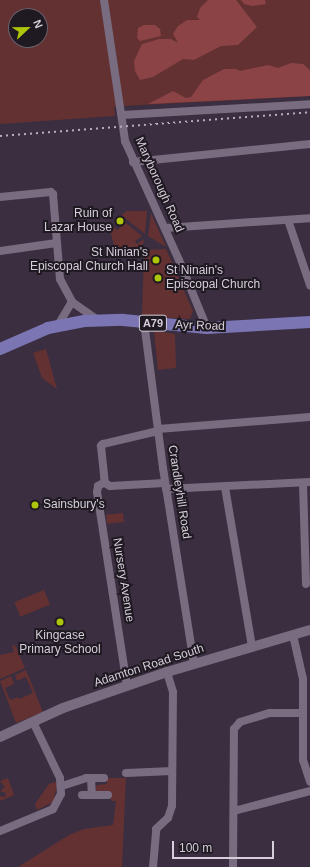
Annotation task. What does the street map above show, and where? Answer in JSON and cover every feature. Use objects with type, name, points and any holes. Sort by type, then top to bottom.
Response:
[{"type":"main road","name":"Ayr Road","points":[[0,348],[58,325],[97,320],[144,322],[207,328],[310,322]]},
{"type":"street","name":"Maryborough Road","points":[[104,0],[119,113],[122,115],[125,141],[133,162],[165,228],[207,328]]},
{"type":"street","points":[[122,115],[310,104]]},
{"type":"street","points":[[133,162],[310,144]]},
{"type":"street","points":[[0,197],[50,192],[53,194],[60,279],[72,302],[97,320]]},
{"type":"street","points":[[165,228],[310,218]]},
{"type":"street","points":[[288,220],[310,285]]},
{"type":"street","points":[[0,251],[56,243]]},
{"type":"street","points":[[58,325],[72,302]]},
{"type":"street","name":"Crandleyhill Road","points":[[144,322],[166,486],[194,664]]},
{"type":"street","points":[[306,584],[308,574],[307,483],[225,487],[110,486],[105,482],[101,451],[103,444],[158,430],[310,417]]},
{"type":"street","name":"Nursery Avenue","points":[[105,482],[98,486],[97,492],[127,686]]},
{"type":"street","points":[[225,487],[252,647]]},
{"type":"street","name":"Adamton Road South","points":[[0,737],[63,708],[167,672],[310,630]]},
{"type":"street","points":[[293,635],[302,672],[303,760],[310,782]]},
{"type":"street","points":[[153,867],[156,829],[171,810],[173,692],[167,672]]},
{"type":"street","points":[[233,867],[234,730],[237,724],[270,712],[303,713]]},
{"type":"street","points":[[0,832],[53,809],[59,800],[62,786],[33,722]]},
{"type":"street","points":[[126,773],[172,771]]},
{"type":"street","points":[[62,786],[91,778],[104,778]]},
{"type":"street","points":[[91,778],[92,795]]},
{"type":"street","points":[[234,811],[310,790]]},
{"type":"street","points":[[82,795],[108,795]]},
{"type":"shaded area","points":[[0,0],[310,0],[310,96],[123,106],[114,107],[115,116],[0,124]]},
{"type":"shaded area","points":[[208,0],[236,0],[257,27],[238,45],[221,46],[194,60],[183,59],[153,77],[140,80],[135,71],[134,61],[142,44],[159,39],[171,39],[178,43],[173,34],[178,26],[187,20],[200,20],[197,17],[200,8]]},
{"type":"shaded area","points":[[241,0],[265,0],[266,4],[252,6],[244,4]]},
{"type":"shaded area","points":[[144,25],[155,25],[160,29],[161,36],[140,41],[137,38],[138,28]]},
{"type":"shaded area","points":[[291,63],[303,64],[310,70],[310,96],[148,104],[173,91],[186,98],[191,97],[203,80],[224,69],[236,69],[240,71],[268,65],[278,68]]},
{"type":"shaded area","points":[[127,211],[147,211],[145,234],[121,215]]},
{"type":"shaded area","points":[[151,213],[166,247],[148,236]]},
{"type":"shaded area","points":[[108,221],[117,230],[126,223],[142,236],[135,241],[137,244],[144,239],[142,249],[116,254]]},
{"type":"shaded area","points":[[166,249],[193,311],[190,319],[142,316],[144,255],[146,250]]},
{"type":"shaded area","points":[[154,331],[175,334],[176,368],[158,370]]},
{"type":"shaded area","points":[[46,349],[57,389],[42,378],[33,353]]},
{"type":"shaded area","points":[[123,513],[124,522],[107,524],[106,515]]},
{"type":"shaded area","points":[[44,590],[50,605],[20,617],[14,602]]},
{"type":"shaded area","points":[[15,645],[25,668],[0,679],[0,655],[14,652],[12,646]]},
{"type":"shaded area","points":[[26,670],[43,712],[16,723],[0,681],[11,676],[14,684],[5,688],[10,700],[18,697],[19,699],[33,693],[26,677],[17,681],[15,675]]},
{"type":"shaded area","points":[[8,778],[14,795],[0,801],[0,796],[5,797],[6,793],[0,791],[5,787],[0,781]]},
{"type":"shaded area","points":[[107,778],[126,778],[122,867],[18,867],[69,835],[84,829],[113,825],[116,801],[111,801],[111,792],[98,793],[95,789],[97,785],[107,784]]},
{"type":"shaded area","points":[[56,782],[57,786],[53,802],[37,810],[35,804],[49,784]]},
{"type":"railway","points":[[0,136],[310,112]]},
{"type":"place","name":"Ruin of Lazar House","points":[[120,221]]},
{"type":"place","name":"St Ninian's Episcopal Church Hall","points":[[156,260]]},
{"type":"place","name":"St Ninain's Episcopal Church","points":[[158,278]]},
{"type":"place","name":"Sainsbury's","points":[[35,505]]},
{"type":"place","name":"Kingcase Primary School","points":[[60,622]]}]
